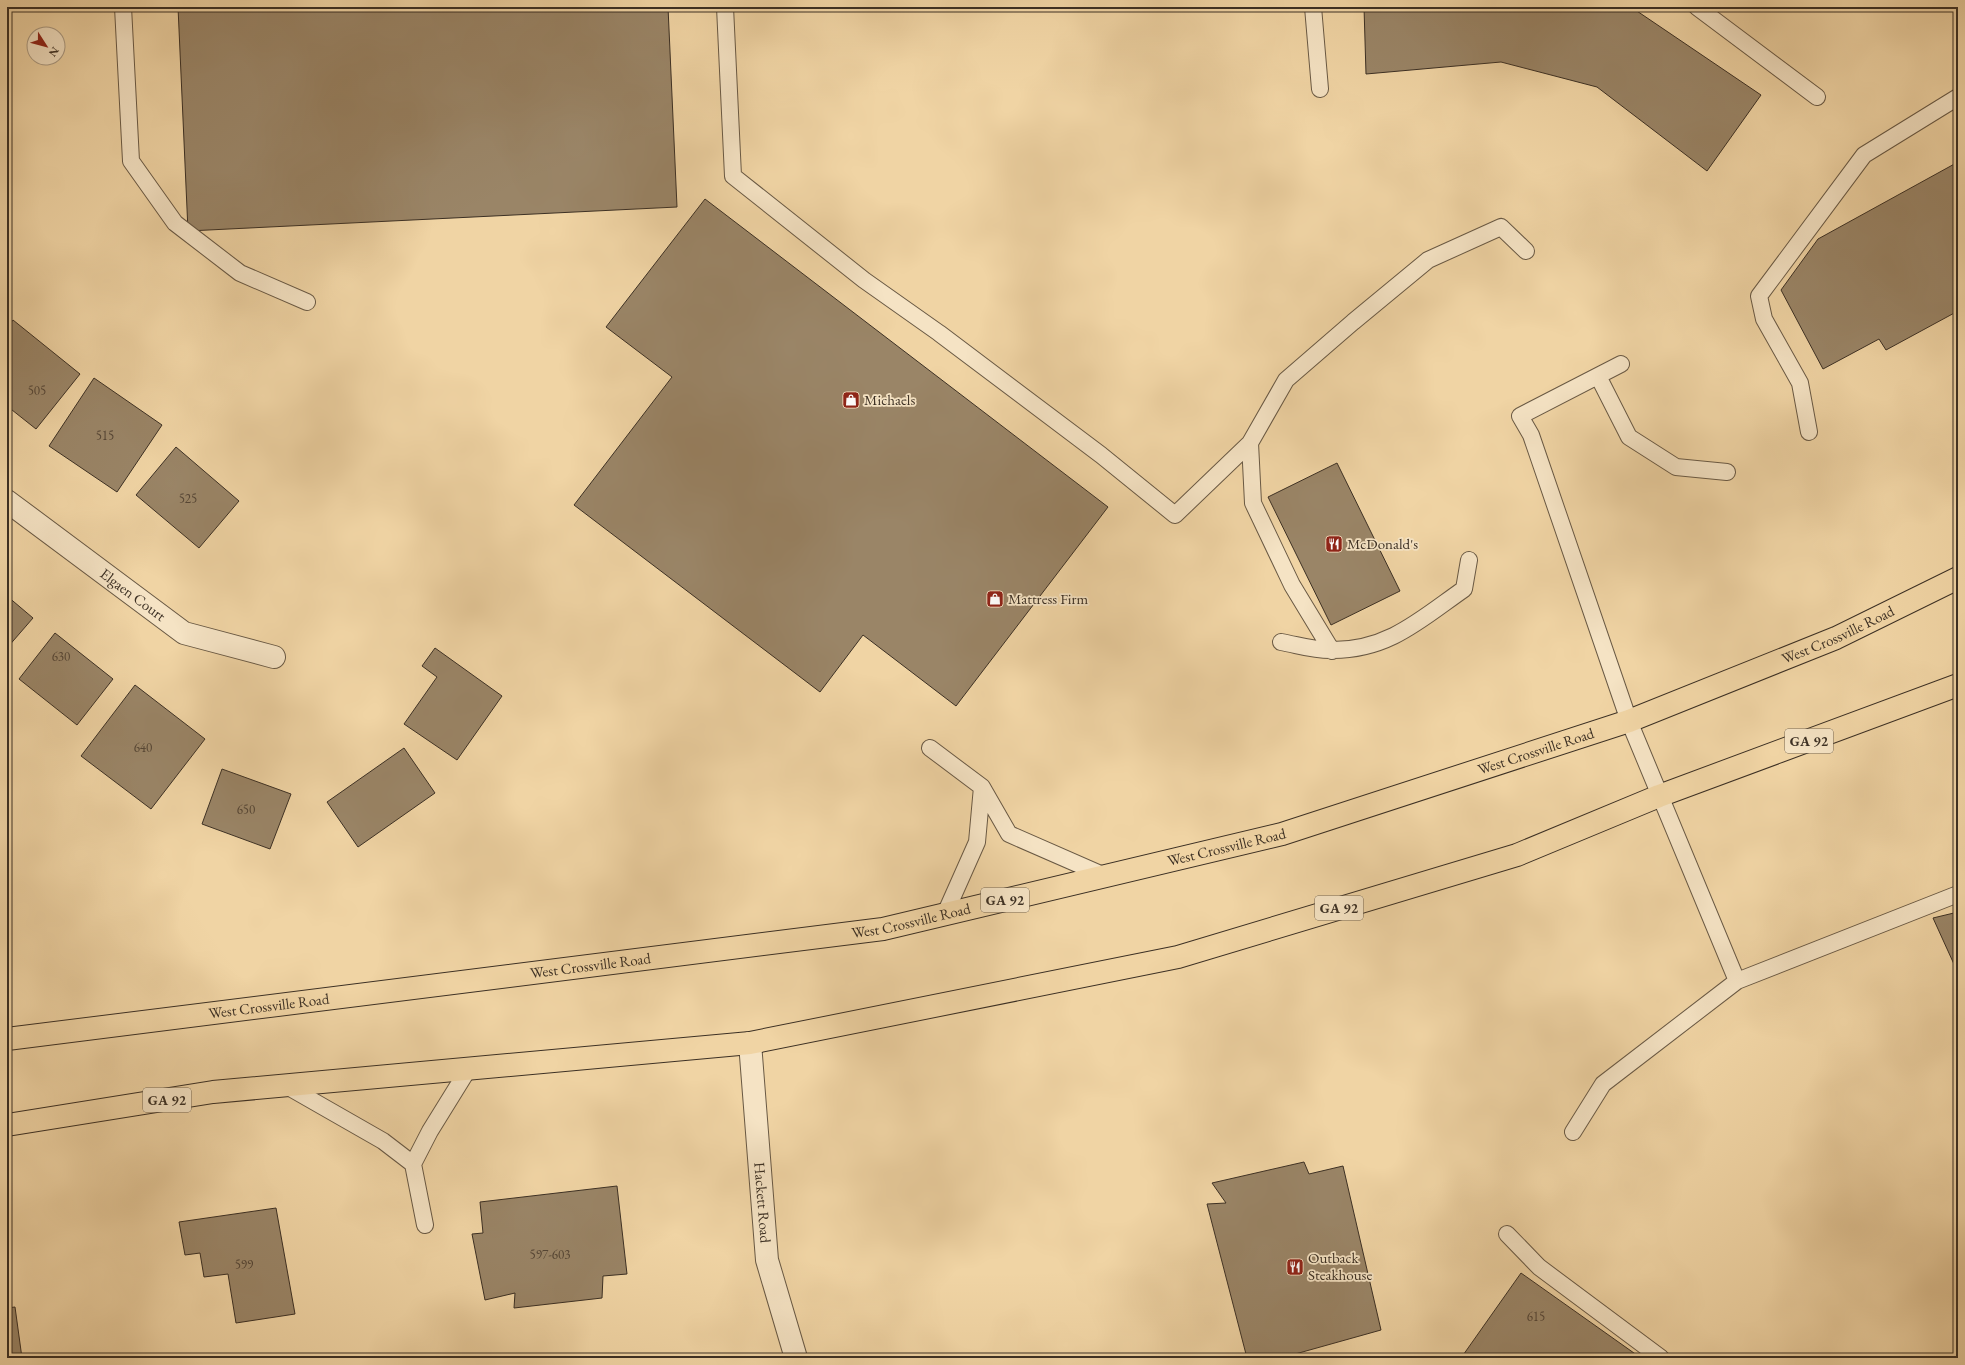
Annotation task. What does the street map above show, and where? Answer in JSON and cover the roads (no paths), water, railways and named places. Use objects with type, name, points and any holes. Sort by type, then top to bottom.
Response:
[{"type":"main road","name":"West Crossville Road","points":[[7,1040],[883,929],[1282,834],[1629,721],[1836,638],[1958,578]]},
{"type":"main road","name":"GA 92","points":[[7,1125],[213,1092],[750,1043],[1178,957],[1517,855],[1659,796],[1958,685]]},
{"type":"street","name":"Elgaen Court","points":[[7,501],[184,633],[274,657]]},
{"type":"street","name":"Hackett Road","points":[[750,1043],[767,1260],[796,1358]]},
{"type":"lane","points":[[123,7],[131,161],[175,223],[240,273],[307,302]]},
{"type":"lane","points":[[725,7],[733,176],[864,280],[939,333],[1101,455],[1176,515],[1250,443],[1286,380],[1352,322],[1428,260],[1501,227],[1526,251]]},
{"type":"lane","points":[[1313,7],[1320,89]]},
{"type":"lane","points":[[1697,7],[1817,97]]},
{"type":"lane","points":[[1808,432],[1800,383],[1764,318],[1759,296],[1864,155],[1958,96]]},
{"type":"lane","points":[[1621,364],[1520,416],[1531,435],[1629,721],[1737,982]]},
{"type":"lane","points":[[1598,376],[1629,437],[1676,467],[1728,472]]},
{"type":"lane","points":[[1250,443],[1254,503],[1292,585],[1332,651]]},
{"type":"lane","points":[[1281,642],[1332,651],[1369,647],[1404,631],[1464,589],[1469,560]]},
{"type":"lane","points":[[930,748],[982,787],[1009,834],[1105,876]]},
{"type":"lane","points":[[945,914],[977,842],[982,787]]},
{"type":"lane","points":[[1572,1132],[1603,1084],[1737,982],[1958,894]]},
{"type":"lane","points":[[425,1225],[413,1164],[430,1131],[468,1068]]},
{"type":"lane","points":[[286,1086],[383,1141],[413,1164]]},
{"type":"lane","points":[[1507,1234],[1539,1267],[1661,1358]]},
{"type":"place","name":"Michaels","points":[[851,400]]},
{"type":"place","name":"McDonald's","points":[[1334,544]]},
{"type":"place","name":"Mattress Firm","points":[[995,599]]},
{"type":"place","name":"Outback Steakhouse","points":[[1295,1267]]}]
